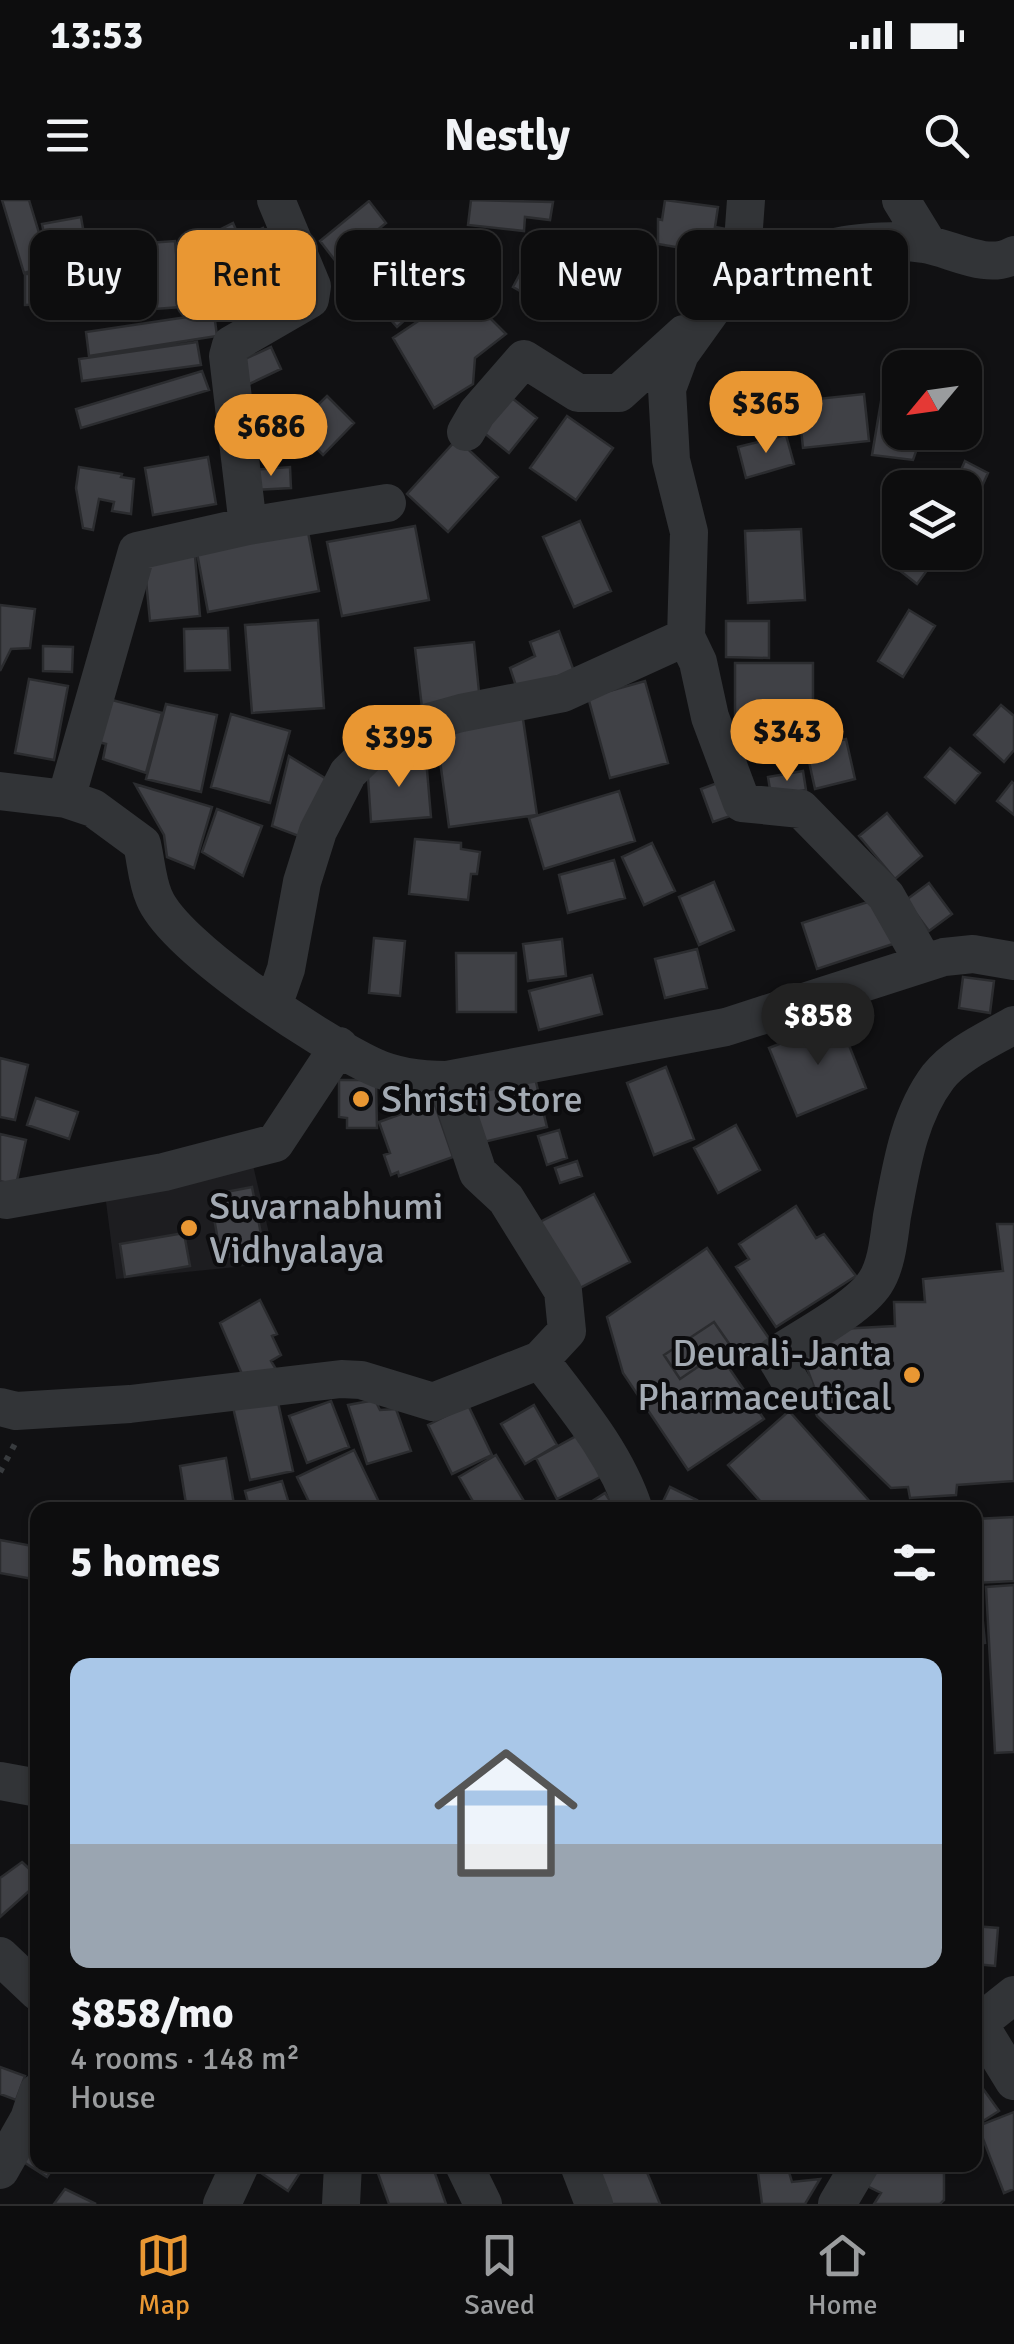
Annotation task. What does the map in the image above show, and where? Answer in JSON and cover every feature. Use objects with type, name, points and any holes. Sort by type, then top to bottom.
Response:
[{"type":"street","points":[[248,526],[228,356],[231,345],[310,299],[312,286],[276,200]]},
{"type":"street","points":[[744,230],[746,200]]},
{"type":"street","points":[[901,200],[928,244]]},
{"type":"street","points":[[908,242],[928,244],[959,256],[1006,259],[1014,255]]},
{"type":"street","points":[[466,432],[476,413],[524,358],[578,393],[618,393],[700,320]]},
{"type":"street","points":[[704,320],[680,354],[667,388],[671,460],[689,532],[686,637],[698,662],[710,717],[742,803],[801,808],[886,896],[923,961]]},
{"type":"street","points":[[66,800],[137,551],[248,526],[387,503]]},
{"type":"street","points":[[273,1006],[286,969],[302,882],[318,830],[348,773],[389,733],[460,713],[562,694],[686,637]]},
{"type":"street","points":[[0,790],[93,808],[142,844],[154,899],[188,942],[273,1006],[374,1067],[419,1080],[447,1080],[726,1027],[923,961],[973,954],[1014,961]]},
{"type":"street","points":[[794,1388],[775,1356],[847,1308],[875,1283],[885,1256],[904,1152],[920,1108],[938,1076],[961,1056],[1014,1025]]},
{"type":"street","points":[[6,1200],[164,1172],[275,1143],[339,1046]]},
{"type":"street","points":[[0,1406],[16,1411],[130,1404],[340,1379],[361,1380],[433,1402],[540,1360],[567,1331],[563,1292],[506,1198],[478,1173],[447,1080]]},
{"type":"street","points":[[540,1360],[586,1421],[632,1502]]},
{"type":"street","points":[[0,1781],[30,1787]]},
{"type":"street","points":[[0,1956],[30,1984]]},
{"type":"street","points":[[982,2021],[1014,1995]]},
{"type":"street","points":[[982,2033],[1014,2081]]},
{"type":"street","points":[[0,2170],[30,2117]]},
{"type":"street","points":[[222,2204],[237,2172]]},
{"type":"street","points":[[341,2204],[343,2172]]},
{"type":"street","points":[[467,2172],[482,2204]]},
{"type":"street","points":[[581,2172],[594,2204]]},
{"type":"street","points":[[836,2204],[856,2172]]},
{"type":"shaded area","name":"Suvarnabhumi Vidhyalaya","points":[[252,1161],[276,1263],[116,1279],[105,1194]]},
{"type":"building","points":[[2,200],[29,200],[38,230],[30,230],[30,271],[24,273]]},
{"type":"building","points":[[471,200],[553,202],[550,220],[525,217],[524,230],[468,225]]},
{"type":"building","points":[[665,200],[718,207],[715,227],[732,230],[677,230],[677,247],[658,244],[658,219],[662,220]]},
{"type":"building","points":[[369,201],[386,223],[377,230],[336,230],[336,262],[320,241]]},
{"type":"building","points":[[81,217],[83,230],[43,230],[42,224]]},
{"type":"building","points":[[175,241],[177,307],[157,309],[157,242]]},
{"type":"building","points":[[521,272],[521,292],[513,287]]},
{"type":"building","points":[[25,274],[30,274],[30,305],[25,305]]},
{"type":"building","points":[[177,318],[215,320],[217,336],[89,356],[86,332]]},
{"type":"building","points":[[420,320],[492,320],[506,334],[475,358],[473,384],[434,408],[393,338]]},
{"type":"building","points":[[197,342],[201,365],[82,381],[79,359]]},
{"type":"building","points":[[271,347],[281,369],[245,386],[234,364]]},
{"type":"building","points":[[202,371],[209,390],[81,428],[76,409]]},
{"type":"building","points":[[864,394],[869,441],[803,448],[798,401]]},
{"type":"building","points":[[327,396],[354,423],[323,455],[295,427]]},
{"type":"building","points":[[882,396],[882,450],[917,450],[913,460],[872,455]]},
{"type":"building","points":[[512,398],[537,418],[509,453],[483,432]]},
{"type":"building","points":[[567,416],[613,448],[576,500],[530,468]]},
{"type":"building","points":[[786,435],[794,464],[746,478],[738,447]]},
{"type":"building","points":[[457,439],[498,477],[448,532],[407,494]]},
{"type":"building","points":[[208,457],[216,504],[153,515],[145,468]]},
{"type":"building","points":[[965,461],[988,473],[982,486],[982,470],[961,470]]},
{"type":"building","points":[[79,467],[134,479],[131,514],[112,511],[114,502],[99,499],[93,530],[83,528],[76,488]]},
{"type":"building","points":[[290,467],[291,488],[253,490],[251,470]]},
{"type":"building","points":[[580,521],[611,591],[574,607],[543,537]]},
{"type":"building","points":[[415,526],[429,600],[342,616],[327,542]]},
{"type":"building","points":[[801,529],[805,600],[748,603],[745,531]]},
{"type":"building","points":[[308,532],[319,591],[208,612],[197,553]]},
{"type":"building","points":[[195,556],[200,616],[150,621],[144,560]]},
{"type":"building","points":[[899,570],[927,570],[917,584]]},
{"type":"building","points":[[0,605],[35,609],[30,648],[11,649],[0,671]]},
{"type":"building","points":[[909,610],[935,626],[903,677],[878,661]]},
{"type":"building","points":[[318,620],[324,708],[252,713],[245,625]]},
{"type":"building","points":[[726,621],[769,621],[769,658],[726,657]]},
{"type":"building","points":[[228,628],[230,670],[185,671],[184,629]]},
{"type":"building","points":[[559,631],[575,674],[519,695],[510,668],[535,656],[530,642]]},
{"type":"building","points":[[474,642],[480,702],[422,708],[415,648]]},
{"type":"building","points":[[43,646],[73,647],[72,672],[43,671]]},
{"type":"building","points":[[735,663],[813,663],[813,723],[735,723]]},
{"type":"building","points":[[29,679],[68,686],[54,760],[15,753]]},
{"type":"building","points":[[645,681],[668,763],[610,778],[588,697]]},
{"type":"building","points":[[112,700],[162,713],[146,773],[103,759],[106,744],[91,740]]},
{"type":"building","points":[[166,704],[217,715],[201,792],[146,779]]},
{"type":"building","points":[[1001,705],[1014,716],[1014,750],[1004,762],[974,735]]},
{"type":"building","points":[[522,712],[537,815],[449,827],[435,724]]},
{"type":"building","points":[[231,714],[290,731],[270,803],[211,787]]},
{"type":"building","points":[[846,739],[855,779],[815,789],[806,748]]},
{"type":"building","points":[[950,748],[980,773],[955,803],[925,777]]},
{"type":"building","points":[[289,756],[333,783],[312,841],[272,826]]},
{"type":"building","points":[[426,758],[431,817],[371,822],[367,763]]},
{"type":"building","points":[[803,771],[806,790],[771,796],[768,777]]},
{"type":"building","points":[[728,779],[739,813],[713,822],[701,789]]},
{"type":"building","points":[[135,784],[212,807],[194,868],[167,857],[164,835]]},
{"type":"building","points":[[1014,784],[1014,815],[997,801]]},
{"type":"building","points":[[619,791],[635,841],[544,869],[529,818]]},
{"type":"building","points":[[217,809],[262,826],[243,876],[202,852]]},
{"type":"building","points":[[887,813],[922,856],[895,879],[859,836]]},
{"type":"building","points":[[415,839],[461,843],[461,849],[480,852],[477,874],[471,874],[468,900],[409,894]]},
{"type":"building","points":[[652,843],[675,891],[644,905],[622,857]]},
{"type":"building","points":[[614,860],[625,898],[568,913],[559,875]]},
{"type":"building","points":[[714,882],[734,930],[699,945],[679,897]]},
{"type":"building","points":[[929,883],[952,914],[929,931],[906,900]]},
{"type":"building","points":[[874,900],[899,942],[817,969],[802,923]]},
{"type":"building","points":[[374,938],[405,941],[400,996],[369,993]]},
{"type":"building","points":[[562,939],[566,976],[528,981],[523,944]]},
{"type":"building","points":[[697,949],[707,988],[665,998],[655,959]]},
{"type":"building","points":[[456,953],[516,953],[516,1012],[457,1012]]},
{"type":"building","points":[[592,975],[602,1014],[539,1030],[529,991]]},
{"type":"building","points":[[963,977],[994,981],[990,1013],[959,1008]]},
{"type":"building","points":[[839,1020],[866,1088],[797,1116],[769,1048]]},
{"type":"building","points":[[0,1058],[28,1065],[15,1120],[0,1117]]},
{"type":"building","points":[[666,1067],[694,1139],[654,1155],[627,1083]]},
{"type":"building","points":[[535,1078],[547,1127],[471,1145],[459,1096]]},
{"type":"building","points":[[339,1080],[376,1080],[377,1128],[347,1128],[347,1118],[339,1117]]},
{"type":"building","points":[[36,1098],[78,1112],[69,1139],[27,1125]]},
{"type":"building","points":[[434,1102],[453,1157],[399,1176],[398,1172],[391,1175],[384,1155],[390,1153],[379,1122]]},
{"type":"building","points":[[736,1125],[760,1170],[718,1193],[694,1148]]},
{"type":"building","points":[[559,1130],[567,1158],[547,1165],[538,1136]]},
{"type":"building","points":[[0,1134],[26,1140],[16,1185],[0,1181]]},
{"type":"building","points":[[577,1161],[582,1176],[560,1183],[555,1168]]},
{"type":"building","points":[[252,1187],[264,1250],[221,1258],[210,1195]]},
{"type":"building","points":[[594,1194],[630,1262],[574,1291],[538,1223]]},
{"type":"building","points":[[796,1206],[816,1238],[824,1234],[856,1276],[776,1327],[736,1267],[749,1259],[739,1244]]},
{"type":"building","name":"Deurali-Janta Pharmaceutical","points":[[997,1224],[1014,1224],[1014,1481],[957,1485],[956,1495],[910,1498],[908,1487],[891,1488],[817,1416],[810,1396],[817,1395],[802,1355],[839,1329],[895,1326],[894,1302],[925,1302],[923,1279],[1003,1271]]},
{"type":"building","points":[[184,1233],[190,1266],[125,1277],[120,1244]]},
{"type":"building","points":[[707,1248],[770,1340],[729,1368],[764,1419],[688,1470],[623,1373],[607,1317]]},
{"type":"building","points":[[260,1300],[277,1334],[272,1336],[281,1355],[271,1361],[280,1376],[242,1374],[220,1323]]},
{"type":"building","points":[[714,1322],[730,1345],[680,1379],[664,1355]]},
{"type":"building","points":[[276,1393],[293,1471],[250,1480],[232,1403]]},
{"type":"building","points":[[375,1400],[380,1410],[396,1409],[411,1451],[367,1464],[348,1405]]},
{"type":"building","points":[[331,1401],[349,1447],[307,1463],[289,1416]]},
{"type":"building","points":[[468,1405],[492,1455],[452,1474],[428,1425]]},
{"type":"building","points":[[534,1405],[557,1445],[525,1464],[501,1424]]},
{"type":"building","points":[[789,1411],[870,1502],[761,1502],[728,1465]]},
{"type":"building","points":[[580,1434],[602,1476],[557,1499],[536,1458]]},
{"type":"building","points":[[354,1450],[378,1500],[309,1502],[297,1477]]},
{"type":"building","points":[[496,1455],[525,1502],[473,1502],[459,1477]]},
{"type":"building","points":[[226,1458],[234,1502],[186,1502],[180,1466]]},
{"type":"building","points":[[282,1481],[289,1502],[248,1502],[245,1491]]},
{"type":"building","points":[[670,1487],[697,1500],[696,1502],[663,1502]]},
{"type":"building","points":[[605,1493],[611,1502],[591,1502]]},
{"type":"building","points":[[1014,1517],[1014,1581],[982,1583],[982,1519]]},
{"type":"building","points":[[0,1540],[30,1546],[30,1579],[0,1573]]},
{"type":"building","points":[[1014,1585],[1014,1752],[995,1753],[986,1587]]},
{"type":"building","points":[[22,1862],[30,1870],[30,1890],[0,1917],[0,1878]]},
{"type":"building","points":[[982,1927],[998,1928],[995,1966],[982,1965]]},
{"type":"building","points":[[0,2067],[25,2076],[16,2100],[0,2094]]},
{"type":"building","points":[[982,2087],[999,2111],[982,2122]]},
{"type":"building","points":[[1014,2112],[1014,2189],[1004,2193],[982,2136],[982,2124]]},
{"type":"building","points":[[30,2141],[30,2166],[19,2159]]},
{"type":"building","points":[[260,2172],[300,2172],[288,2191]]},
{"type":"building","points":[[378,2172],[435,2172],[446,2204],[389,2204]]},
{"type":"building","points":[[600,2172],[647,2172],[660,2204],[612,2204]]},
{"type":"building","points":[[758,2172],[789,2172],[792,2182],[820,2179],[805,2204],[762,2204]]},
{"type":"building","points":[[875,2172],[944,2172],[944,2200],[940,2204],[874,2204],[881,2193],[867,2186]]},
{"type":"building","points":[[65,2189],[96,2204],[54,2204]]},
{"type":"place","name":"Shristi Store","points":[[361,1099]]},
{"type":"place","name":"Suvarnabhumi Vidhyalaya","points":[[189,1228]]},
{"type":"place","name":"Deurali-Janta Pharmaceutical","points":[[912,1375]]}]
